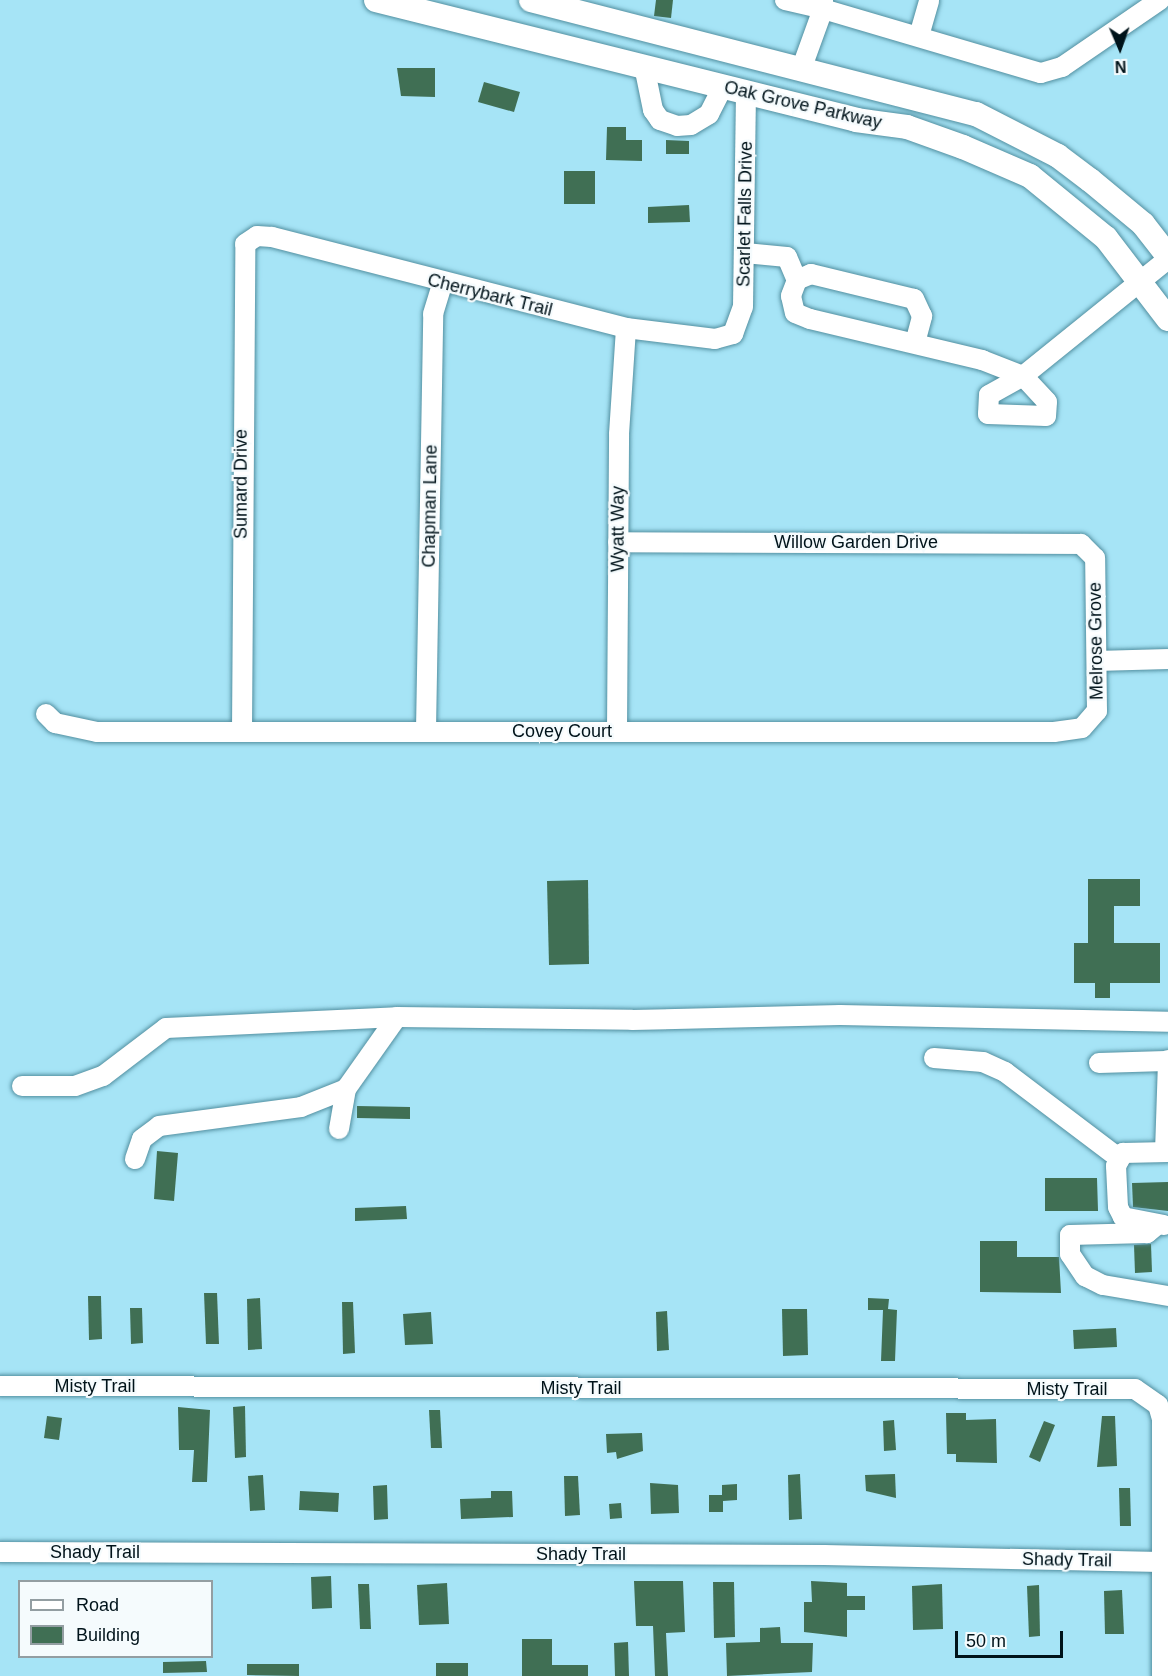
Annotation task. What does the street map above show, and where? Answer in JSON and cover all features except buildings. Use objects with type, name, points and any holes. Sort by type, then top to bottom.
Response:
[{"type":"main road","name":"Oak Grove Parkway","points":[[376,0],[856,120],[907,127],[1030,176],[1106,238],[1141,278],[1168,320]]},
{"type":"main road","name":"Oak Grove Parkway","points":[[531,0],[577,5],[976,114],[1058,156],[1143,224],[1168,257]]},
{"type":"street","points":[[785,0],[823,4],[1041,73],[1062,67],[1160,0]]},
{"type":"street","points":[[919,36],[929,0]]},
{"type":"street","points":[[802,67],[823,4]]},
{"type":"street","points":[[644,66],[653,110],[660,120],[676,126],[691,125],[709,114],[723,87]]},
{"type":"street","name":"Scarlet Falls Drive","points":[[733,334],[743,307],[746,92]]},
{"type":"street","name":"Cherrybark Trail","points":[[250,240],[272,237],[442,284],[626,328],[715,339],[733,334]]},
{"type":"street","name":"Sumard Drive","points":[[242,731],[240,256],[250,240]]},
{"type":"street","points":[[745,253],[787,257],[797,280],[791,296],[795,312],[915,343],[1023,376],[1168,257]]},
{"type":"street","points":[[797,280],[811,274],[915,299],[922,316],[915,343]]},
{"type":"street","name":"Chapman Lane","points":[[426,730],[433,314],[442,284]]},
{"type":"street","name":"Wyatt Way","points":[[617,731],[618,542],[626,328]]},
{"type":"street","name":"Willow Garden Drive","points":[[618,542],[1060,543],[1092,549]]},
{"type":"street","name":"Melrose Grove","points":[[1082,728],[1097,711],[1092,549]]},
{"type":"street","points":[[1097,661],[1168,659]]},
{"type":"street","name":"Covey Court","points":[[46,714],[55,723],[97,732],[1082,728]]},
{"type":"street","points":[[22,1086],[75,1086],[103,1076],[166,1028],[397,1017],[632,1020],[840,1015],[1168,1022]]},
{"type":"street","points":[[339,1130],[346,1089],[397,1017]]},
{"type":"street","points":[[934,1058],[983,1062],[1005,1072],[1120,1158]]},
{"type":"street","points":[[1100,1063],[1167,1060],[1166,1152],[1123,1153],[1120,1158],[1118,1208],[1123,1217],[1162,1225]]},
{"type":"street","points":[[135,1159],[142,1139],[159,1126],[301,1107],[346,1089]]},
{"type":"street","points":[[1162,1225],[1140,1234],[1070,1235],[1070,1254],[1085,1276],[1103,1285],[1168,1296]]},
{"type":"street","name":"Misty Trail","points":[[0,1386],[1135,1389],[1158,1405],[1162,1426],[1161,1562]]},
{"type":"street","name":"Shady Trail","points":[[0,1552],[824,1555],[1161,1562]]},
{"type":"street","points":[[1161,1562],[1162,1676]]}]
